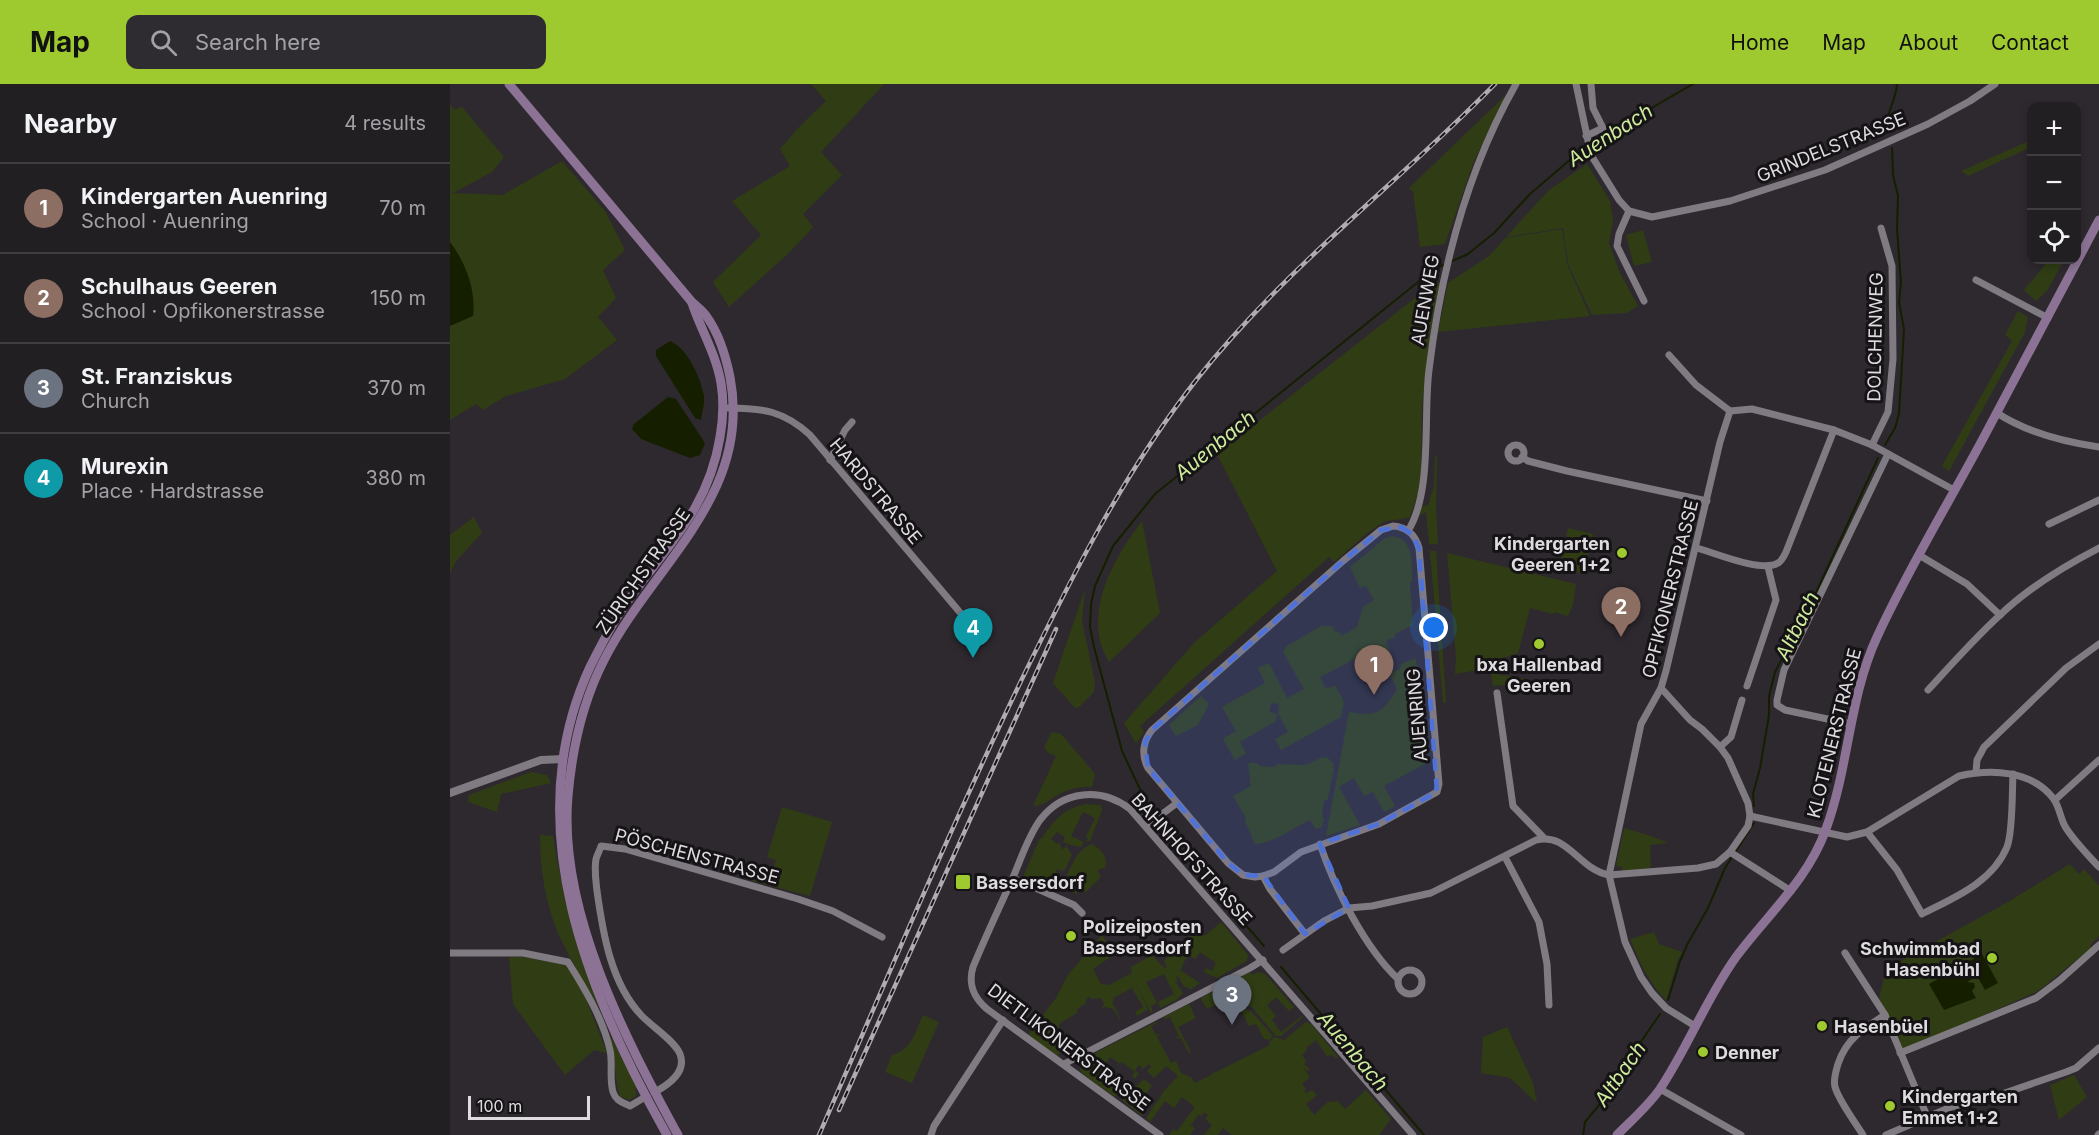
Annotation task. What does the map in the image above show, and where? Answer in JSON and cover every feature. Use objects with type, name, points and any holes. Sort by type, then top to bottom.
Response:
[{"type":"main road","name":"ZÜRICHSTRASSE","points":[[509,84],[691,301],[707,317],[719,341],[727,366],[733,408],[729,450],[716,488],[693,529],[634,608],[603,661],[586,704],[569,762],[561,772],[565,878],[576,931],[611,1026],[678,1135]]},
{"type":"main road","name":"KLOTENERSTRASSE","points":[[1617,1135],[1660,1089],[1715,988],[1737,956],[1807,868],[1825,833],[1837,796],[1851,724],[1875,639],[2099,220]]},
{"type":"main road","name":"ZÜRICHSTRASSE","points":[[564,820],[578,699],[589,669],[610,627],[680,534],[704,494],[717,456],[722,396],[716,365],[691,301]]},
{"type":"main road","name":"ZÜRICHSTRASSE","points":[[651,1094],[667,1135]]},
{"type":"street","name":"AUENWEG","points":[[1408,531],[1424,477],[1427,387],[1433,334],[1448,255],[1477,168],[1516,84]]},
{"type":"street","points":[[1576,84],[1592,155],[1619,200],[1629,211],[1619,234],[1617,246],[1644,301]]},
{"type":"street","points":[[1588,142],[1603,128],[1593,108],[1591,84]]},
{"type":"street","name":"GRINDELSTRASSE","points":[[1629,211],[1652,217],[1730,201],[1798,180],[1863,154],[1928,124],[1995,84]]},
{"type":"street","name":"DOLCHENWEG","points":[[1872,445],[1888,412],[1893,359],[1892,266],[1881,228]]},
{"type":"street","points":[[1976,280],[2048,318]]},
{"type":"street","points":[[1669,355],[1696,385],[1730,411],[1752,409],[1834,430],[1872,445],[1954,490]]},
{"type":"street","name":"HARDSTRASSE","points":[[722,409],[752,408],[772,411],[797,423],[810,435],[975,629],[984,636]]},
{"type":"street","name":"OPFIKONERSTRASSE","points":[[1695,1026],[1666,1008],[1647,988],[1625,942],[1609,875],[1641,724],[1661,688],[1720,442],[1730,411]]},
{"type":"street","points":[[1997,413],[2012,423],[2054,438],[2099,447]]},
{"type":"street","points":[[830,460],[845,430],[852,422]]},
{"type":"street","points":[[1696,548],[1768,567],[1780,563],[1834,430]]},
{"type":"street","points":[[1851,724],[1785,710],[1777,705],[1777,700],[1784,670],[1888,454]]},
{"type":"street","points":[[1522,457],[1528,461],[1567,471],[1707,501]]},
{"type":"street","points":[[2049,524],[2099,500]]},
{"type":"street","points":[[1305,934],[1270,889],[1263,876],[1247,876],[1234,870],[1145,762],[1144,746],[1150,733],[1283,612],[1377,534],[1393,526],[1408,531]]},
{"type":"street","name":"AUENRING","points":[[1263,876],[1274,872],[1301,852],[1379,824],[1435,794],[1438,788],[1419,548],[1415,537],[1408,531]]},
{"type":"street","points":[[1928,690],[2000,615],[2050,577],[2099,548]]},
{"type":"street","points":[[1919,555],[1967,584],[2000,615]]},
{"type":"street","points":[[1748,686],[1776,600],[1768,567]]},
{"type":"street","points":[[1976,772],[1977,760],[1984,747],[2066,668],[2099,644]]},
{"type":"street","points":[[1283,950],[1349,908],[1404,900],[1431,893],[1544,838],[1551,838],[1562,844],[1597,872],[1609,875],[1698,868],[1716,864],[1734,854],[1748,826],[1750,816],[1748,803],[1728,758],[1720,747],[1690,720],[1661,688]]},
{"type":"street","points":[[1497,693],[1513,806],[1544,838]]},
{"type":"street","points":[[1720,747],[1731,737],[1742,700]]},
{"type":"street","points":[[450,793],[541,760],[569,762]]},
{"type":"street","points":[[2055,800],[2099,760]]},
{"type":"street","points":[[1750,816],[1846,837],[1867,832],[1959,776],[1976,772],[2013,774],[2037,782],[2055,800],[2065,827],[2099,867]]},
{"type":"street","points":[[1867,832],[1897,870],[1922,915],[1971,888],[1989,874],[2007,847],[2013,774]]},
{"type":"street","name":"BAHNHOFSTRASSE","points":[[971,976],[979,953],[1040,820],[1053,806],[1069,797],[1094,794],[1113,798],[1152,821],[1263,960],[1413,1135]]},
{"type":"street","points":[[1152,821],[1178,803]]},
{"type":"street","points":[[1320,844],[1325,860],[1349,908],[1384,965],[1398,979]]},
{"type":"street","name":"PÖSCHENSTRASSE","points":[[651,1094],[678,1075],[682,1065],[681,1054],[626,997],[615,972],[600,911],[595,870],[601,846],[625,849],[798,899],[833,912],[882,937]]},
{"type":"street","points":[[1734,854],[1791,891]]},
{"type":"street","points":[[1505,857],[1539,922],[1547,964],[1549,1005]]},
{"type":"street","points":[[1013,878],[1074,905],[1082,913]]},
{"type":"street","points":[[1900,1053],[2036,998],[2098,948]]},
{"type":"street","points":[[1845,952],[1885,1015],[1928,1116]]},
{"type":"street","points":[[450,953],[523,953],[568,962],[586,990],[602,1025],[610,1049],[613,1092],[618,1101],[630,1106],[651,1094]]},
{"type":"street","points":[[1064,1064],[1263,960]]},
{"type":"street","name":"DIETLIKONERSTRASSE","points":[[971,976],[971,987],[978,1000],[1160,1135]]},
{"type":"street","points":[[1863,1135],[1835,1089],[1834,1079],[1840,1057],[1849,1041],[1885,1015]]},
{"type":"street","points":[[930,1135],[1003,1020]]},
{"type":"street","points":[[1886,1135],[1928,1116],[2076,1068],[2099,1048]]},
{"type":"street","points":[[1660,1089],[1741,1135]]},
{"type":"highlighted area","points":[[1401,527],[1412,534],[1419,548],[1437,792],[1379,824],[1320,844],[1349,908],[1305,934],[1263,876],[1243,875],[1228,863],[1148,768],[1145,742],[1152,730],[1343,561],[1381,530]]},
{"type":"shaded area","points":[[811,84],[884,84],[821,152],[842,175],[803,214],[813,227],[789,253],[729,307],[713,282],[761,235],[732,201],[790,166],[780,149],[826,101]]},
{"type":"shaded area","points":[[1508,93],[1474,161],[1445,244],[1420,247],[1413,191],[1408,189]]},
{"type":"shaded area","points":[[450,104],[454,110],[462,107],[504,157],[492,172],[453,193],[503,195],[562,161],[605,211],[625,250],[603,270],[616,298],[598,317],[617,340],[565,379],[506,396],[483,410],[476,404],[450,420]]},
{"type":"shaded area","points":[[2027,142],[2027,149],[1968,176],[1961,171]]},
{"type":"shaded area","points":[[1587,164],[1610,201],[1613,221],[1609,243],[1619,271],[1638,306],[1626,313],[1592,315],[1568,264],[1563,228],[1506,237],[1549,190]]},
{"type":"shaded area","points":[[1562,229],[1567,264],[1590,316],[1438,332],[1448,283],[1489,256],[1505,238]]},
{"type":"shaded area","points":[[1643,230],[1652,262],[1634,266],[1626,235]]},
{"type":"shaded area","points":[[450,242],[469,277],[474,306],[473,316],[450,326]]},
{"type":"shaded area","points":[[2046,264],[2062,264],[2047,291],[2036,301],[2024,290]]},
{"type":"shaded area","points":[[1440,282],[1430,335],[1422,406],[1421,479],[1410,517],[1380,524],[1334,562],[1329,557],[1140,726],[1144,732],[1136,743],[1124,723],[1195,642],[1277,571],[1217,454],[1429,287]]},
{"type":"shaded area","points":[[2018,311],[2028,317],[2025,332],[1949,471],[1942,466],[2012,341],[2005,335]]},
{"type":"shaded area","points":[[670,341],[688,357],[700,380],[704,399],[701,420],[695,418],[656,356],[656,350]]},
{"type":"shaded area","points":[[668,397],[676,399],[705,443],[700,455],[690,458],[641,439],[632,429],[634,424]]},
{"type":"shaded area","points":[[1435,455],[1437,457],[1438,544],[1429,544],[1426,512],[1420,515],[1421,507],[1428,505],[1434,486]]},
{"type":"shaded area","points":[[474,517],[482,533],[456,561],[450,573],[450,535]]},
{"type":"shaded area","points":[[1142,521],[1160,613],[1109,662],[1099,636],[1100,605],[1116,560]]},
{"type":"shaded area","points":[[1568,528],[1593,534],[1584,574],[1560,569]]},
{"type":"shaded area","points":[[1391,536],[1399,538],[1408,546],[1412,566],[1410,583],[1413,625],[1386,641],[1394,664],[1380,670],[1370,651],[1320,677],[1326,689],[1335,685],[1344,702],[1341,717],[1281,750],[1275,739],[1288,732],[1278,713],[1279,704],[1271,703],[1269,712],[1277,714],[1276,721],[1240,742],[1246,753],[1235,760],[1223,739],[1236,731],[1222,707],[1265,683],[1258,668],[1269,663],[1287,698],[1304,689],[1283,652],[1287,646],[1321,626],[1332,626],[1335,632],[1339,631],[1342,636],[1357,627],[1363,607],[1374,600],[1366,586],[1360,588],[1350,567],[1384,539]]},
{"type":"shaded area","points":[[1430,551],[1436,551],[1446,702],[1443,703]]},
{"type":"shaded area","points":[[1447,553],[1576,584],[1573,605],[1568,616],[1530,608],[1518,653],[1496,660],[1496,670],[1499,675],[1518,677],[1534,683],[1493,686],[1490,668],[1455,674],[1456,657]]},
{"type":"shaded area","points":[[1085,589],[1082,621],[1095,683],[1094,692],[1079,707],[1075,708],[1053,683]]},
{"type":"shaded area","points":[[1416,658],[1425,764],[1384,786],[1395,806],[1384,812],[1373,792],[1364,796],[1354,778],[1339,787],[1360,825],[1326,836],[1349,712],[1367,714],[1383,708],[1397,689],[1389,673],[1400,669],[1401,664]]},
{"type":"shaded area","points":[[1201,696],[1209,704],[1198,725],[1176,736],[1169,725]]},
{"type":"shaded area","points":[[1052,732],[1061,734],[1095,774],[1092,787],[1071,789],[1044,804],[1033,806],[1056,756],[1047,752],[1044,747]]},
{"type":"shaded area","points":[[1327,757],[1334,767],[1328,799],[1324,801],[1322,827],[1316,829],[1310,820],[1276,838],[1255,844],[1245,821],[1246,818],[1233,796],[1251,786],[1248,763],[1274,767],[1278,764],[1305,765]]},
{"type":"shaded area","points":[[531,772],[547,775],[551,783],[501,794],[497,812],[468,802],[469,795]]},
{"type":"shaded area","points":[[1085,804],[1101,805],[1102,810],[1090,841],[1086,842],[1088,838],[1086,837],[1095,818],[1083,812],[1071,836],[1084,842],[1081,847],[1063,842],[1065,837],[1057,832],[1051,839],[1057,844],[1061,842],[1062,849],[1066,845],[1072,855],[1065,870],[1057,869],[1056,872],[1061,874],[1057,886],[1052,884],[1048,889],[1022,879],[1040,838],[1042,839],[1059,817]]},
{"type":"shaded area","points":[[782,807],[832,822],[810,896],[745,879],[748,872],[771,877],[776,860],[767,857]]},
{"type":"shaded area","points":[[1624,828],[1668,843],[1650,845],[1651,868],[1622,871],[1622,867],[1616,866]]},
{"type":"shaded area","points":[[540,835],[553,836],[566,902],[599,1008],[568,954],[554,923],[544,886]]},
{"type":"shaded area","points":[[1092,844],[1100,850],[1106,860],[1105,868],[1099,869],[1098,872],[1101,877],[1085,893],[1083,884],[1070,877],[1068,883],[1077,887],[1077,893],[1062,888],[1081,851]]},
{"type":"shaded area","name":"Schwimmbad Hasenbühl","points":[[2070,864],[2079,874],[2084,869],[2099,886],[2099,936],[2090,945],[2092,947],[2038,991],[1900,1053],[1878,1003],[1886,969],[2008,902]]},
{"type":"shaded area","points":[[1221,922],[1248,955],[1247,961],[1217,978],[1204,972],[1206,968],[1212,971],[1216,963],[1200,952],[1195,959],[1188,955],[1180,970],[1200,983],[1190,990],[1184,987],[1178,976],[1176,978],[1178,982],[1175,981],[1183,993],[1176,1000],[1160,1008],[1158,1002],[1174,994],[1164,974],[1146,982],[1157,1003],[1151,1006],[1153,1012],[1151,1013],[1133,978],[1148,1009],[1137,1016],[1135,1012],[1143,1007],[1132,988],[1113,998],[1112,1002],[1123,1023],[1113,1009],[1102,1008],[1104,1004],[1101,998],[1087,998],[1085,1004],[1078,1008],[1077,1013],[1060,1023],[1055,1032],[1056,1041],[1069,1043],[1057,1056],[1028,1035],[1056,998],[1068,975],[1102,935],[1115,954],[1093,969],[1101,984],[1109,985],[1132,973],[1131,967],[1152,955],[1164,968],[1167,967],[1164,961],[1186,939],[1199,929],[1205,936]]},
{"type":"shaded area","points":[[1654,932],[1659,944],[1682,952],[1666,1000],[1650,979],[1630,939]]},
{"type":"shaded area","points":[[1982,954],[1998,983],[1985,990],[1977,976],[1967,982],[1974,983],[1975,987],[1972,991],[1976,998],[1944,1010],[1929,984]]},
{"type":"shaded area","points":[[509,957],[523,957],[566,965],[584,994],[607,1053],[594,1050],[565,1075],[513,1004]]},
{"type":"shaded area","points":[[1250,972],[1253,975],[1258,972],[1265,974],[1294,1007],[1289,1011],[1276,997],[1267,1005],[1276,1016],[1272,1020],[1281,1032],[1303,1017],[1281,1036],[1276,1036],[1251,1006],[1247,1006],[1232,981]]},
{"type":"shaded area","points":[[1228,984],[1247,1010],[1251,1011],[1273,1036],[1269,1040],[1264,1039],[1256,1024],[1249,1026],[1234,996],[1207,1009],[1201,998]]},
{"type":"shaded area","points":[[1189,1004],[1196,1018],[1178,1027],[1191,1052],[1189,1053],[1181,1038],[1175,1039],[1179,1036],[1170,1017],[1164,1019],[1164,1017]]},
{"type":"shaded area","points":[[923,1015],[939,1022],[912,1083],[885,1072],[892,1055],[905,1049],[909,1044]]},
{"type":"shaded area","points":[[1156,1022],[1151,1026],[1156,1035],[1162,1034],[1157,1037],[1171,1063],[1176,1061],[1181,1073],[1192,1078],[1195,1083],[1213,1074],[1211,1068],[1214,1073],[1268,1046],[1275,1037],[1284,1040],[1306,1022],[1311,1024],[1338,1057],[1327,1056],[1316,1040],[1306,1048],[1307,1050],[1302,1055],[1306,1061],[1304,1064],[1310,1069],[1307,1071],[1302,1066],[1310,1077],[1302,1084],[1306,1089],[1304,1091],[1306,1093],[1312,1090],[1317,1095],[1306,1104],[1314,1115],[1328,1102],[1338,1101],[1345,1109],[1366,1090],[1391,1119],[1379,1135],[1232,1135],[1223,1128],[1218,1135],[1204,1135],[1212,1125],[1205,1119],[1208,1115],[1204,1112],[1201,1116],[1198,1115],[1192,1124],[1189,1124],[1195,1128],[1190,1135],[1169,1135],[1173,1129],[1177,1131],[1195,1107],[1182,1097],[1174,1108],[1165,1101],[1150,1122],[1146,1118],[1164,1091],[1178,1076],[1166,1066],[1154,1078],[1147,1071],[1151,1067],[1149,1064],[1143,1069],[1139,1065],[1135,1070],[1139,1074],[1134,1079],[1132,1076],[1135,1072],[1122,1062],[1120,1064],[1110,1057],[1099,1073],[1123,1090],[1114,1097],[1082,1073],[1080,1069],[1081,1061],[1085,1058]]},
{"type":"shaded area","points":[[1507,1027],[1533,1083],[1537,1103],[1510,1078],[1481,1073],[1483,1037]]},
{"type":"shaded area","points":[[609,1033],[636,1084],[636,1096],[629,1100],[620,1096],[619,1093]]},
{"type":"shaded area","points":[[2074,1075],[2087,1097],[2059,1120],[2050,1085]]},
{"type":"shaded area","points":[[1144,1079],[1152,1086],[1145,1095],[1140,1088],[1136,1088],[1134,1093],[1143,1102],[1142,1106],[1149,1107],[1142,1116],[1122,1100]]},
{"type":"waterway","name":"Auenbach","points":[[1591,143],[1693,84]]},
{"type":"waterway","name":"Altbach","points":[[1887,133],[1887,120],[1897,84]]},
{"type":"waterway","name":"Auenbach","points":[[1450,262],[1468,254],[1494,233],[1530,194],[1586,146]]},
{"type":"waterway","name":"Altbach","points":[[1885,445],[1895,428],[1899,414],[1904,329],[1899,302],[1901,283],[1897,229],[1898,196],[1893,175],[1892,148]]},
{"type":"waterway","name":"Auenbach","points":[[1153,817],[1122,751],[1090,627],[1095,586],[1113,546],[1155,494],[1433,270],[1445,264]]},
{"type":"waterway","name":"Altbach","points":[[1754,806],[1753,794],[1760,768],[1769,715],[1769,696],[1775,672],[1808,610],[1878,458]]},
{"type":"waterway","name":"Auenbach","points":[[1156,822],[1264,946]]},
{"type":"waterway","name":"Altbach","points":[[1668,1000],[1688,943],[1708,908],[1725,868],[1754,823]]},
{"type":"waterway","name":"Auenbach","points":[[1281,967],[1424,1135]]},
{"type":"waterway","name":"Altbach","points":[[1583,1135],[1585,1122],[1614,1087],[1627,1062],[1660,1014]]},
{"type":"railway","points":[[819,1135],[994,737],[1080,564],[1146,451],[1197,379],[1266,301],[1495,84]]},
{"type":"railway","points":[[839,1110],[1056,629]]},
{"type":"place","name":"Kindergarten Geeren 1+2","points":[[1622,553]]},
{"type":"place","name":"Schulhaus Geeren","points":[[1621,637]]},
{"type":"place","name":"bxa Hallenbad Geeren","points":[[1539,644]]},
{"type":"place","name":"Murexin","points":[[973,658]]},
{"type":"place","name":"Kindergarten Auenring","points":[[1374,695]]},
{"type":"place","name":"Bassersdorf","points":[[963,882]]},
{"type":"place","name":"Polizeiposten Bassersdorf","points":[[1071,936]]},
{"type":"place","name":"Schwimmbad Hasenbühl","points":[[1992,958]]},
{"type":"place","name":"St. Franziskus","points":[[1232,1025]]},
{"type":"place","name":"Hasenbüel","points":[[1822,1026]]},
{"type":"place","name":"Denner","points":[[1703,1052]]},
{"type":"place","name":"Kindergarten Emmet 1+2","points":[[1890,1106]]}]
